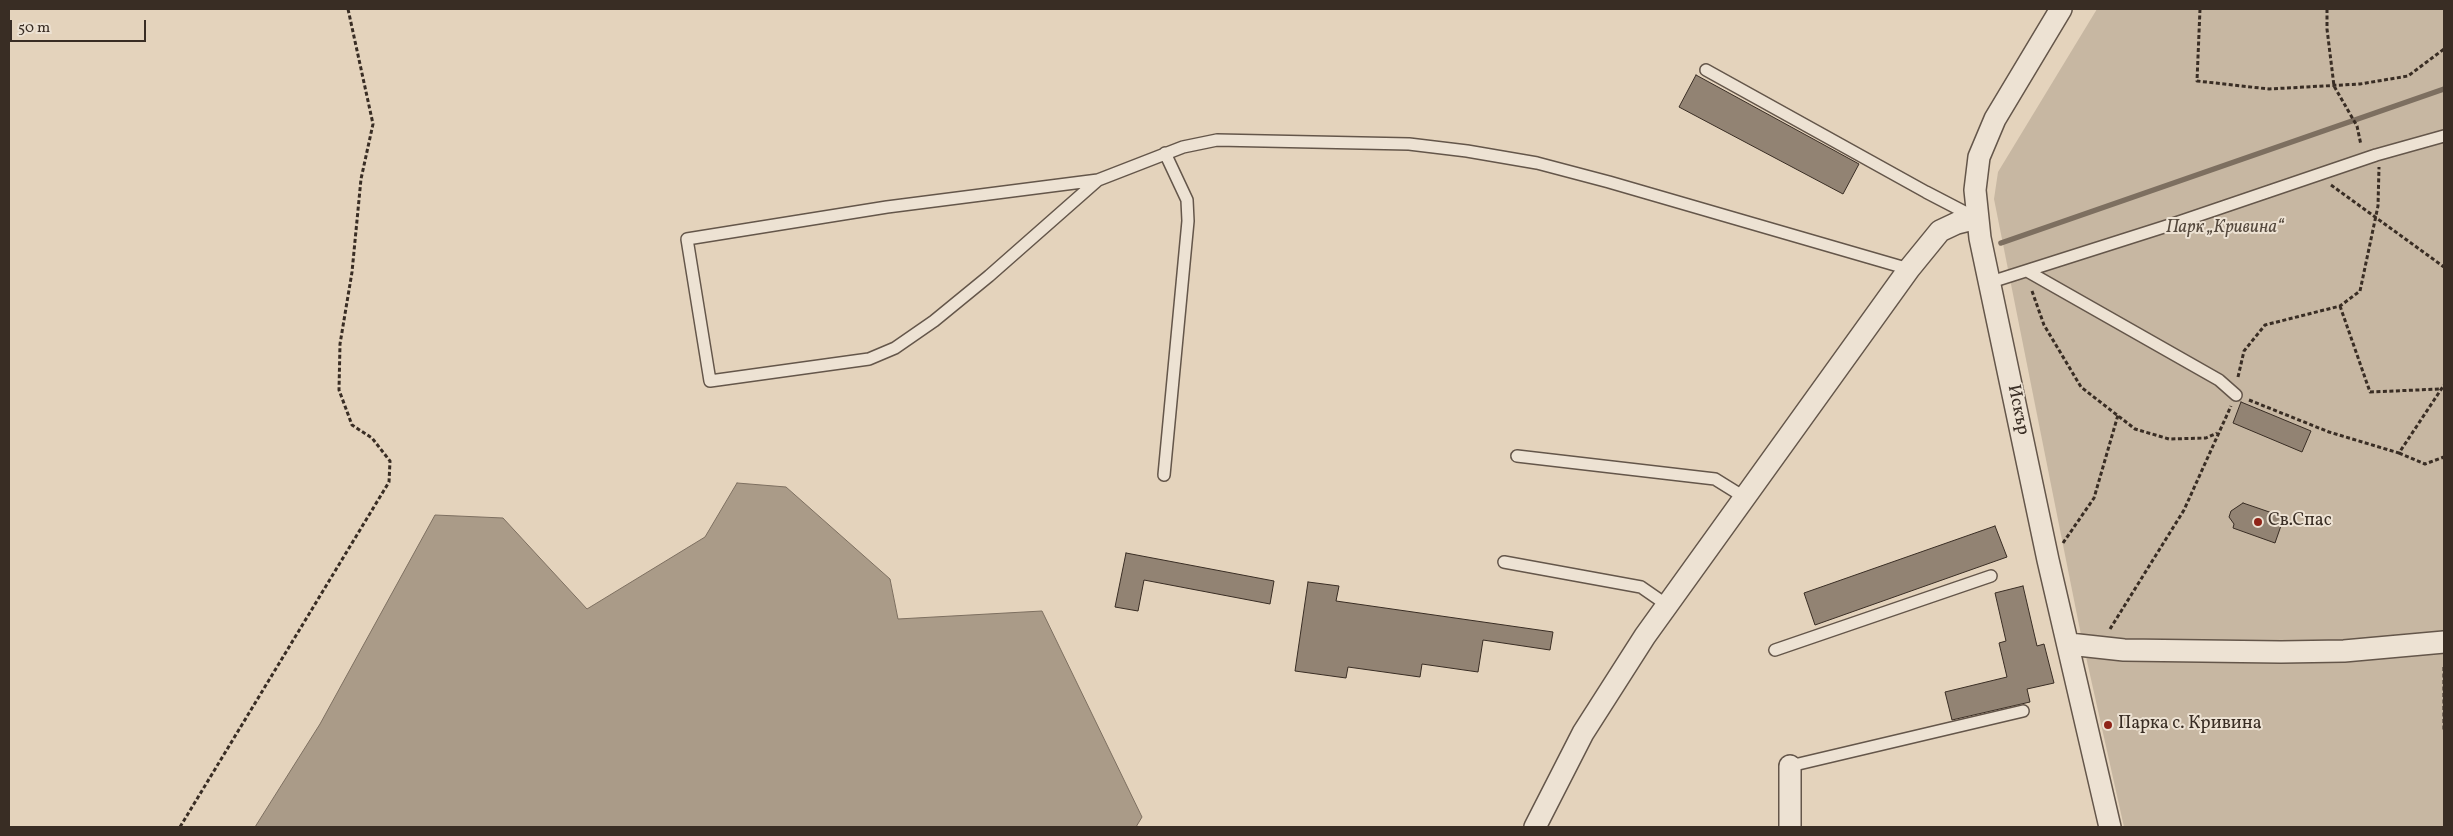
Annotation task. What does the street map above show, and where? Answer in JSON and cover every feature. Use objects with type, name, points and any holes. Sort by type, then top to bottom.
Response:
[{"type":"street","name":"Искър","points":[[2062,9],[1999,111],[1986,139],[1976,174],[1977,218],[2048,560],[2110,827]]},
{"type":"street","points":[[1535,827],[1583,733],[1614,683],[1744,497],[1909,269],[1940,231],[1957,223],[1977,218]]},
{"type":"street","points":[[2069,644],[2098,648],[2344,651],[2444,642]]},
{"type":"street","points":[[1790,766],[1790,827]]},
{"type":"lane","points":[[1706,70],[1926,192],[1977,218]]},
{"type":"lane","points":[[1991,282],[2170,226],[2376,155],[2444,136]]},
{"type":"lane","points":[[1098,180],[934,321],[895,348],[869,359],[710,381],[688,238],[887,207],[1098,180],[1165,153],[1216,140],[1408,144],[1467,151],[1537,163],[1909,269]]},
{"type":"lane","points":[[1164,475],[1188,221],[1187,200],[1165,153]]},
{"type":"lane","points":[[2027,271],[2219,380],[2236,395]]},
{"type":"lane","points":[[1517,456],[1715,479],[1744,497]]},
{"type":"lane","points":[[1504,562],[1641,587],[1667,606]]},
{"type":"lane","points":[[1775,650],[1991,576]]},
{"type":"lane","points":[[1790,766],[2023,711]]},
{"type":"path","points":[[180,827],[389,482],[390,461],[372,438],[352,425],[339,390],[340,344],[352,272],[361,179],[373,124],[348,9]]},
{"type":"path","points":[[2200,9],[2197,81],[2269,89],[2334,86],[2408,76],[2444,49]]},
{"type":"path","points":[[2098,648],[2184,510],[2236,395],[2244,351],[2265,325],[2340,306],[2360,290],[2378,206],[2379,174],[2376,155],[2362,148],[2357,126],[2334,86],[2327,29],[2327,9]]},
{"type":"path","points":[[2317,175],[2444,267]]},
{"type":"path","points":[[2027,271],[2044,325],[2081,387],[2135,429],[2169,439],[2206,438],[2218,433]]},
{"type":"path","points":[[2340,306],[2370,392],[2440,389]]},
{"type":"path","points":[[2399,453],[2440,389],[2444,386]]},
{"type":"path","points":[[2236,395],[2269,406],[2329,432],[2399,453],[2425,464],[2444,458]]},
{"type":"path","points":[[2048,560],[2067,538],[2094,498],[2118,415]]},
{"type":"path","points":[[2444,667],[2444,730]]},
{"type":"green space","name":"Парк „Кривина“","points":[[2097,9],[2444,9],[2444,827],[2124,827],[2080,630],[1994,199],[1998,172]]},
{"type":"shaded area","points":[[737,483],[786,487],[890,579],[898,619],[1042,611],[1142,817],[1136,827],[255,827],[320,724],[435,515],[503,518],[587,609],[705,537]]},
{"type":"building","points":[[1696,75],[1859,164],[1843,194],[1679,107]]},
{"type":"building","points":[[2241,402],[2311,431],[2302,452],[2233,423]]},
{"type":"building","name":"Св.Спас","points":[[2243,503],[2284,517],[2275,543],[2233,528],[2234,524],[2229,517],[2231,511]]},
{"type":"building","points":[[1995,526],[2007,557],[1815,625],[1804,593]]},
{"type":"building","points":[[1126,553],[1274,581],[1270,604],[1144,580],[1138,611],[1115,607]]},
{"type":"building","points":[[1308,582],[1339,586],[1336,601],[1553,632],[1550,650],[1483,640],[1478,672],[1422,664],[1420,677],[1348,667],[1346,678],[1295,671]]},
{"type":"building","points":[[2023,586],[2037,646],[2044,644],[2054,683],[2027,689],[2030,702],[1952,720],[1945,692],[2007,677],[1999,643],[2006,641],[1995,593]]},
{"type":"waterway","points":[[2001,243],[2444,89]]},
{"type":"place","name":"Св.Спас","points":[[2258,522]]},
{"type":"place","name":"Парка с. Кривина","points":[[2108,725]]}]
